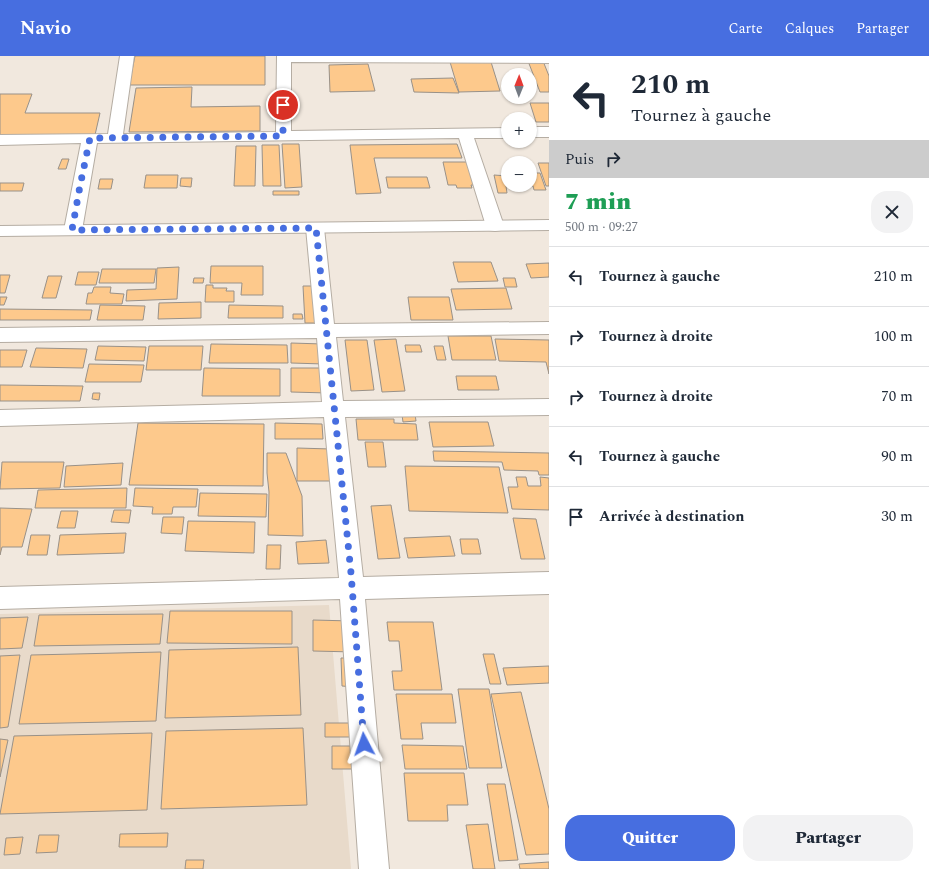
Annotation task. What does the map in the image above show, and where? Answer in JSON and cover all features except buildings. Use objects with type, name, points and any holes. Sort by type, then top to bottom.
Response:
[{"type":"street","points":[[115,138],[127,56]]},
{"type":"street","points":[[283,136],[284,57],[549,59]]},
{"type":"street","points":[[537,132],[549,132]]},
{"type":"street","points":[[465,133],[495,226]]},
{"type":"street","points":[[0,140],[501,133]]},
{"type":"street","points":[[72,230],[90,138]]},
{"type":"street","points":[[0,231],[549,225]]},
{"type":"street","points":[[316,228],[352,588],[374,869]]},
{"type":"street","points":[[0,335],[549,328]]},
{"type":"street","points":[[0,418],[335,409],[549,407]]},
{"type":"street","points":[[0,598],[549,583]]},
{"type":"shaded area","points":[[329,605],[351,869],[0,869],[0,614]]},
{"type":"route","points":[[283,105],[283,136],[90,138],[72,230],[316,228],[351,573],[364,744]]}]
